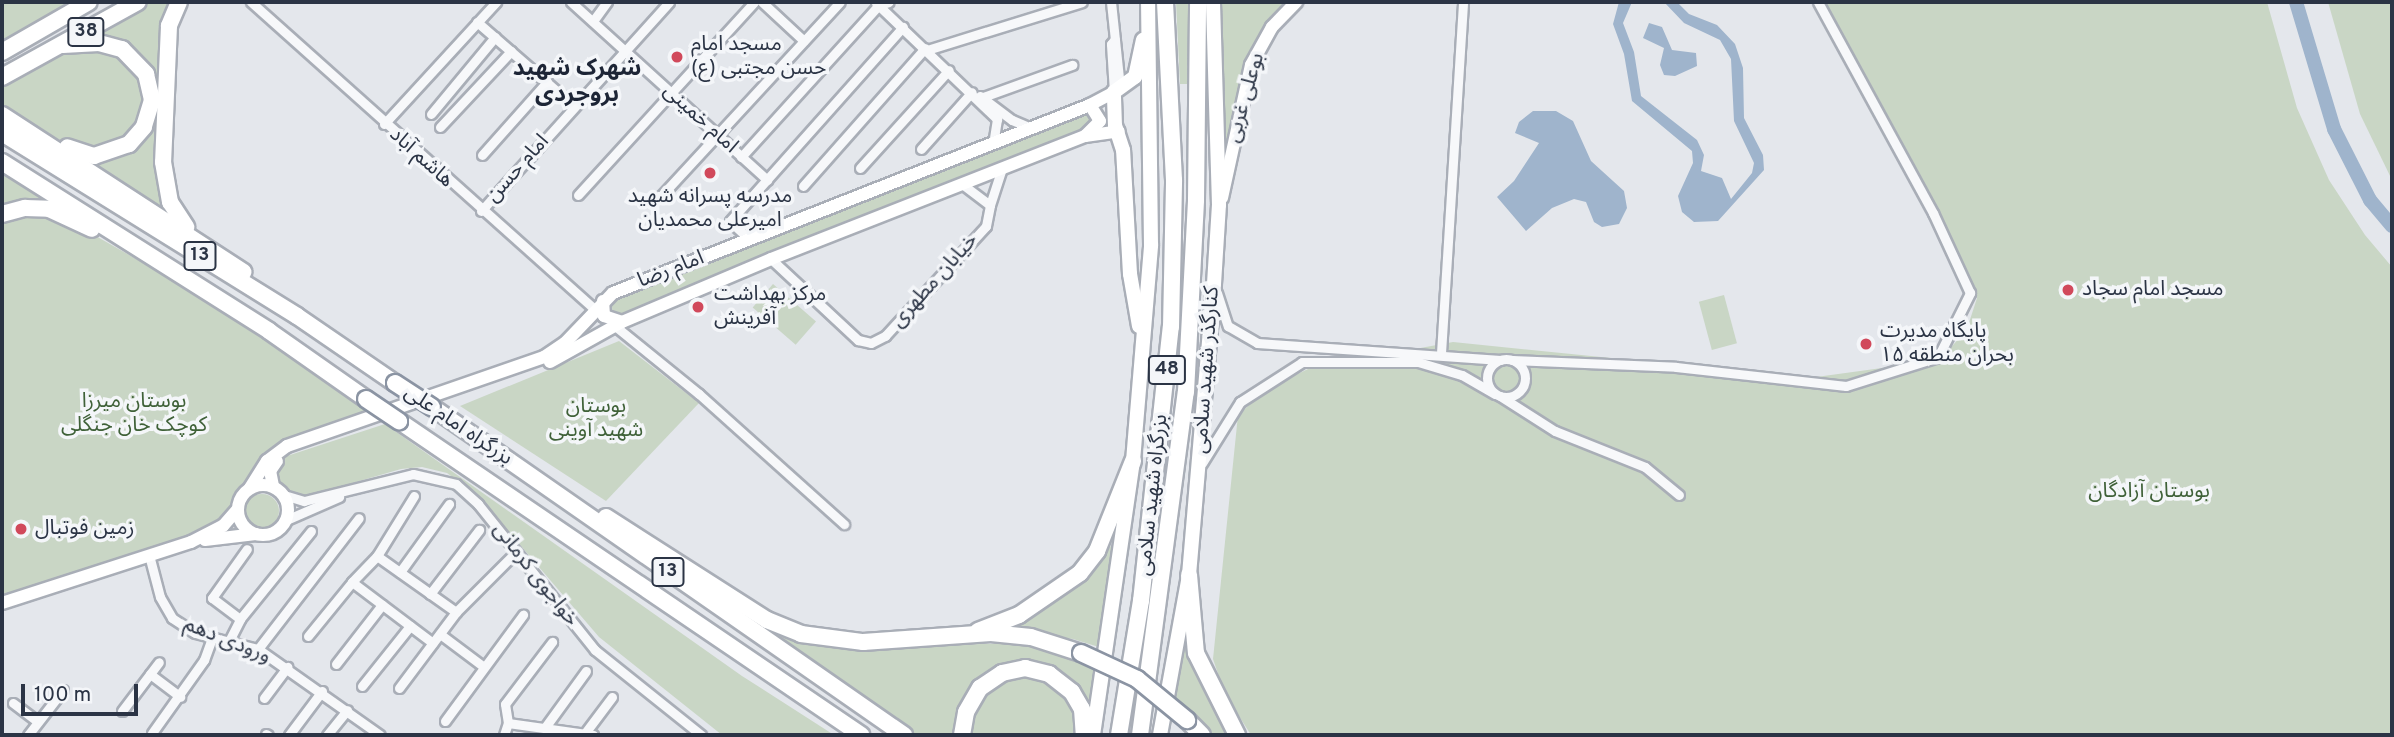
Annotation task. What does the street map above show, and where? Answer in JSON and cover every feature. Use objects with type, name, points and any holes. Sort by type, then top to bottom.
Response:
[{"type":"highway","name":"38","points":[[2,52],[89,2]]},
{"type":"highway","name":"38","points":[[2,77],[138,2]]},
{"type":"highway","points":[[179,2],[169,26],[163,162],[170,202],[192,235]]},
{"type":"highway","name":"بزرگراه شهید سلامی","points":[[1119,735],[1143,587],[1171,327],[1174,180],[1165,2]]},
{"type":"highway","name":"بزرگراه شهید سلامی","points":[[1140,735],[1186,392],[1196,200],[1198,2]]},
{"type":"highway","points":[[33,132],[94,156],[129,144],[149,118],[149,82],[132,55],[106,43],[63,45]]},
{"type":"highway","points":[[2,115],[33,132],[192,235],[297,316]]},
{"type":"highway","name":"بزرگراه امام علی","points":[[2,134],[297,316],[904,735]]},
{"type":"highway","name":"بزرگراه امام علی","points":[[2,162],[170,268],[399,421],[774,680],[861,735]]},
{"type":"highway","points":[[2,214],[25,208],[55,211],[170,268]]},
{"type":"highway","points":[[969,634],[1019,615],[1080,573],[1097,551],[1133,461]]},
{"type":"highway","points":[[563,498],[593,508],[766,620],[801,634],[863,642],[969,634],[1031,637],[1081,653],[1137,679],[1202,735]]},
{"type":"highway","points":[[1189,575],[1196,653],[1237,735]]},
{"type":"highway","points":[[962,735],[966,712],[980,688],[1002,673],[1025,668],[1049,674],[1072,692],[1082,709],[1084,735]]},
{"type":"highway","points":[[774,680],[842,735]]},
{"type":"main road","name":"کنارگذر شهید سلامی","points":[[1160,735],[1189,575],[1214,284],[1219,205],[1213,2]]},
{"type":"main road","name":"بوعلی غربی","points":[[1219,205],[1251,65],[1272,27],[1296,2]]},
{"type":"main road","points":[[1143,344],[1130,274],[1117,90],[1136,75],[1148,5]]},
{"type":"main road","points":[[1093,735],[1133,461],[1151,245],[1148,5]]},
{"type":"main road","name":"امام رضا","points":[[250,488],[267,461],[282,449],[544,357],[565,343],[613,293],[1093,104],[1117,90]]},
{"type":"main road","points":[[1085,136],[1100,121],[1093,104]]},
{"type":"main road","name":"امام رضا","points":[[273,486],[272,468],[286,454],[546,364],[618,324],[771,259],[1085,136],[1119,131]]},
{"type":"main road","points":[[599,306],[604,316],[618,324]]},
{"type":"main road","points":[[2,603],[191,542],[223,526],[238,509],[250,488],[273,486],[284,495],[289,508],[286,520],[276,532],[191,542]]},
{"type":"main road","points":[[238,509],[241,522],[256,534]]},
{"type":"street","name":"هاشم آباد","points":[[251,2],[481,211],[599,306]]},
{"type":"street","points":[[384,124],[496,2]]},
{"type":"street","name":"امام خمینی","points":[[571,2],[767,180]]},
{"type":"street","points":[[593,21],[607,2]]},
{"type":"street","name":"امام حسن","points":[[481,211],[669,2]]},
{"type":"street","points":[[578,195],[754,2]]},
{"type":"street","points":[[762,2],[804,41]]},
{"type":"street","points":[[660,197],[840,2]]},
{"type":"street","points":[[741,157],[877,3],[889,2]]},
{"type":"street","points":[[803,186],[926,49],[1082,2]]},
{"type":"street","points":[[1111,2],[1115,39],[1111,44],[1117,90]]},
{"type":"street","points":[[1441,354],[1463,2]]},
{"type":"street","points":[[1214,284],[1228,326],[1249,341],[1500,360],[1676,367],[1846,386],[1938,357],[1970,293],[1933,213],[1818,2]]},
{"type":"street","points":[[877,3],[997,119],[993,143]]},
{"type":"street","points":[[477,22],[574,106]]},
{"type":"street","points":[[749,239],[730,221],[903,27]]},
{"type":"street","points":[[431,114],[495,37]]},
{"type":"street","points":[[440,127],[511,51]]},
{"type":"street","points":[[983,97],[1072,65]]},
{"type":"street","points":[[1116,69],[1136,75]]},
{"type":"street","points":[[1093,104],[1116,69]]},
{"type":"street","points":[[860,168],[948,70]]},
{"type":"street","points":[[482,155],[547,82]]},
{"type":"street","points":[[972,92],[983,97],[1012,120],[1031,128]]},
{"type":"street","points":[[920,149],[972,92]]},
{"type":"street","name":"خیابان مطهری","points":[[771,259],[858,340],[871,344],[885,336],[986,226],[1002,169]]},
{"type":"street","points":[[962,184],[990,205]]},
{"type":"street","points":[[618,324],[844,524]]},
{"type":"street","points":[[1497,395],[1487,378],[1490,367],[1500,360]]},
{"type":"street","points":[[1497,395],[1512,396],[1524,384],[1521,367],[1512,360]]},
{"type":"street","points":[[1199,468],[1212,440],[1240,402],[1302,362],[1418,362],[1462,375],[1555,431],[1645,467],[1679,495]]},
{"type":"street","name":"خواجوی کرمانی","points":[[350,491],[413,474],[438,476],[468,493],[595,650],[700,735]]},
{"type":"street","points":[[284,495],[304,501],[350,491]]},
{"type":"street","points":[[286,520],[350,491]]},
{"type":"street","points":[[308,636],[377,556],[414,496]]},
{"type":"street","points":[[400,572],[449,504]]},
{"type":"street","points":[[258,649],[359,518]]},
{"type":"street","points":[[430,594],[479,530]]},
{"type":"street","points":[[228,643],[240,619],[311,531]]},
{"type":"street","points":[[240,619],[212,598],[247,549]]},
{"type":"street","points":[[399,688],[456,612],[516,552]]},
{"type":"street","name":"ورودی دهم","points":[[149,555],[164,607],[183,626],[228,643],[258,649],[347,710],[369,732],[380,735]]},
{"type":"street","points":[[377,556],[456,612]]},
{"type":"street","points":[[352,582],[433,643]]},
{"type":"street","points":[[336,664],[382,606]]},
{"type":"street","points":[[445,721],[523,615]]},
{"type":"street","points":[[362,686],[410,626]]},
{"type":"street","points":[[440,634],[485,667]]},
{"type":"street","points":[[152,733],[204,660],[212,638]]},
{"type":"street","points":[[504,735],[508,723],[505,704],[552,642]]},
{"type":"street","points":[[122,711],[159,662]]},
{"type":"street","points":[[264,698],[287,667]]},
{"type":"street","points":[[546,726],[586,671]]},
{"type":"street","points":[[149,674],[180,697]]},
{"type":"street","points":[[29,735],[63,690]]},
{"type":"street","points":[[289,735],[321,691]]},
{"type":"street","points":[[508,723],[546,726],[589,734],[612,697]]},
{"type":"street","points":[[13,703],[38,722]]},
{"type":"street","points":[[327,735],[347,710]]},
{"type":"green space","points":[[2,2],[82,2],[2,46]]},
{"type":"green space","points":[[151,2],[174,2],[160,113],[179,224],[73,154],[145,134],[147,68],[83,41]]},
{"type":"green space","points":[[1176,2],[1189,2],[1198,209],[1190,80],[1189,84],[1180,84]]},
{"type":"green space","points":[[1216,2],[1291,2],[1245,70],[1225,167]]},
{"type":"green space","name":"بوستان آزادگان","points":[[1826,2],[2267,2],[2297,108],[2329,180],[2365,235],[2392,267],[2392,735],[1251,735],[1225,694],[1213,659],[1238,415],[1268,388],[1325,361],[1339,363],[1453,342],[1809,378],[1911,364],[1947,352],[1967,329],[1977,298]]},
{"type":"green space","points":[[2328,2],[2392,2],[2392,180],[2360,114]]},
{"type":"green space","points":[[92,46],[127,57],[147,90],[139,130],[100,152],[67,144],[2,109],[2,85],[64,52]]},
{"type":"green space","points":[[1088,112],[1094,119],[1084,130],[622,315],[613,314],[611,302],[623,296]]},
{"type":"green space","points":[[2,169],[74,216],[2,212]]},
{"type":"green space","name":"بوستان میرزا کوچک خان جنگلی","points":[[22,211],[73,223],[145,264],[246,327],[370,414],[290,443],[240,492],[227,517],[205,531],[2,599],[2,218]]},
{"type":"green space","points":[[773,284],[816,321],[796,345],[753,307]]},
{"type":"green space","points":[[1724,295],[1737,343],[1712,350],[1699,302]]},
{"type":"green space","name":"بوستان شهید آوینی","points":[[619,341],[699,403],[606,501],[460,406]]},
{"type":"green space","points":[[385,424],[742,676],[834,735],[722,735],[599,637],[478,496],[447,473],[422,467],[401,469],[304,497],[278,485],[275,469],[287,456]]},
{"type":"green space","points":[[262,494],[274,499],[279,511],[274,523],[262,528],[250,523],[245,511],[250,499]]},
{"type":"green space","points":[[1119,536],[1102,648],[1073,639],[1001,628],[1020,623],[1083,581]]},
{"type":"green space","points":[[1186,614],[1232,735],[1207,735],[1170,699]]},
{"type":"green space","points":[[759,621],[836,648],[1018,643],[1101,665],[1088,718],[1049,670],[984,680],[959,735],[915,735],[756,626]]},
{"type":"green space","points":[[1028,672],[1069,693],[1083,735],[965,735],[988,684]]},
{"type":"water","points":[[1619,2],[1632,2],[1623,23],[1634,52],[1641,96],[1697,140],[1704,155],[1701,171],[1722,178],[1731,199],[1752,173],[1754,163],[1734,121],[1731,59],[1720,40],[1684,23],[1664,2],[1677,2],[1689,14],[1717,25],[1735,44],[1743,68],[1744,118],[1763,155],[1764,170],[1718,221],[1694,222],[1682,212],[1678,196],[1693,163],[1692,151],[1632,101],[1624,54],[1613,24]]},
{"type":"water","points":[[1649,23],[1662,27],[1672,50],[1696,53],[1697,66],[1675,76],[1664,75],[1660,65],[1664,48],[1643,38]]},
{"type":"water","points":[[1533,111],[1556,111],[1573,121],[1591,161],[1624,191],[1627,208],[1619,224],[1602,227],[1594,222],[1586,202],[1574,199],[1552,208],[1526,231],[1497,197],[1514,181],[1539,143],[1515,133],[1519,122]]},
{"type":"waterway","points":[[2296,2],[2334,129],[2370,200],[2392,226]]},
{"type":"place","name":"مسجد امام حسن مجتبی (ع)","points":[[677,57]]},
{"type":"place","name":"مدرسه پسرانه شهید امیرعلی محمدیان","points":[[710,173]]},
{"type":"place","name":"مسجد امام سجاد","points":[[2068,290]]},
{"type":"place","name":"مرکز بهداشت آفرینش","points":[[698,307]]},
{"type":"place","name":"پایگاه مدیرت بحران منطقه ۱۵","points":[[1866,344]]},
{"type":"place","name":"زمین فوتبال","points":[[21,529]]},
{"type":"district","name":"شهرک شهید بروجردی","points":[[577,83]]}]
